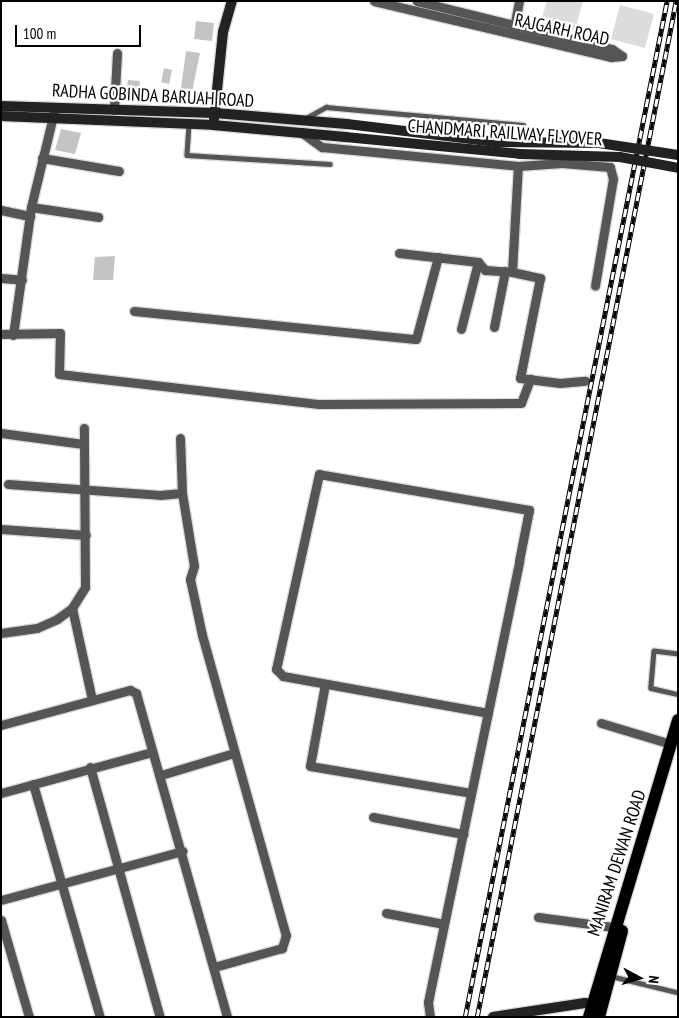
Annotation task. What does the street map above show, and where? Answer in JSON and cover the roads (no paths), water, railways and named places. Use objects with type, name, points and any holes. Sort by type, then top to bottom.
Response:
[{"type":"main road","points":[[213,125],[223,32],[232,1]]},
{"type":"main road","name":"RADHA GOBINDA BARUAH ROAD","points":[[1,106],[214,113],[303,120]]},
{"type":"main road","name":"RADHA GOBINDA BARUAH ROAD","points":[[1,116],[213,125],[301,132]]},
{"type":"main road","points":[[274,130],[275,118]]},
{"type":"main road","name":"CHANDMARI RAILWAY FLYOVER","points":[[303,120],[496,142],[599,143],[678,155]]},
{"type":"main road","name":"CHANDMARI RAILWAY FLYOVER","points":[[301,132],[520,154],[620,157],[678,168]]},
{"type":"main road","name":"MANIRAM DEWAN ROAD","points":[[598,1009],[619,928],[674,745],[678,720]]},
{"type":"main road","name":"MANIRAM DEWAN ROAD","points":[[589,1017],[598,1009],[610,976],[619,928]]},
{"type":"main road","points":[[493,1017],[598,1009]]},
{"type":"street","name":"RAJGARH ROAD","points":[[374,1],[619,59],[622,56],[612,49],[514,27],[417,1]]},
{"type":"street","points":[[514,27],[519,1]]},
{"type":"street","points":[[114,110],[117,53]]},
{"type":"street","points":[[13,335],[30,212],[55,108]]},
{"type":"street","points":[[301,132],[322,147],[518,166],[562,164],[610,168],[613,179],[595,286]]},
{"type":"street","points":[[42,158],[119,171]]},
{"type":"street","points":[[494,327],[508,272],[518,166]]},
{"type":"street","points":[[1,210],[98,217]]},
{"type":"street","points":[[399,252],[478,262],[484,270],[540,278],[520,378],[585,381]]},
{"type":"street","points":[[134,311],[416,339],[438,257]]},
{"type":"street","points":[[461,330],[478,262]]},
{"type":"street","points":[[1,278],[22,280]]},
{"type":"street","points":[[1,334],[60,333],[59,374],[319,404],[522,403],[530,379]]},
{"type":"street","points":[[1,633],[37,628],[72,608],[85,588],[84,428]]},
{"type":"street","points":[[1,433],[84,444]]},
{"type":"street","points":[[180,438],[182,493],[194,566],[190,579],[234,753],[286,935],[285,944],[214,967]]},
{"type":"street","points":[[430,1017],[428,1002],[488,713],[529,510],[319,474],[276,669],[283,676],[488,713]]},
{"type":"street","points":[[8,484],[160,494],[182,493]]},
{"type":"street","points":[[1,528],[86,534]]},
{"type":"street","points":[[72,608],[92,700]]},
{"type":"street","points":[[325,684],[310,766],[471,793]]},
{"type":"street","points":[[1,725],[130,690],[136,693],[152,752],[161,775],[227,1017]]},
{"type":"street","points":[[601,723],[674,745]]},
{"type":"street","points":[[1,793],[90,767],[152,752]]},
{"type":"street","points":[[161,775],[234,753]]},
{"type":"street","points":[[90,767],[160,1017]]},
{"type":"street","points":[[33,784],[100,1017]]},
{"type":"street","points":[[373,817],[463,834]]},
{"type":"street","points":[[1,900],[119,870],[182,851]]},
{"type":"street","points":[[386,913],[444,924]]},
{"type":"street","points":[[538,917],[619,928]]},
{"type":"street","points":[[1,920],[29,1017]]},
{"type":"lane","points":[[303,120],[326,107],[523,125]]},
{"type":"lane","points":[[190,124],[187,155],[330,164]]},
{"type":"lane","points":[[678,654],[654,651],[651,688],[678,694]]},
{"type":"lane","points":[[610,976],[676,992]]},
{"type":"railway","points":[[465,1017],[667,1]]},
{"type":"railway","points":[[477,1017],[676,1]]}]
